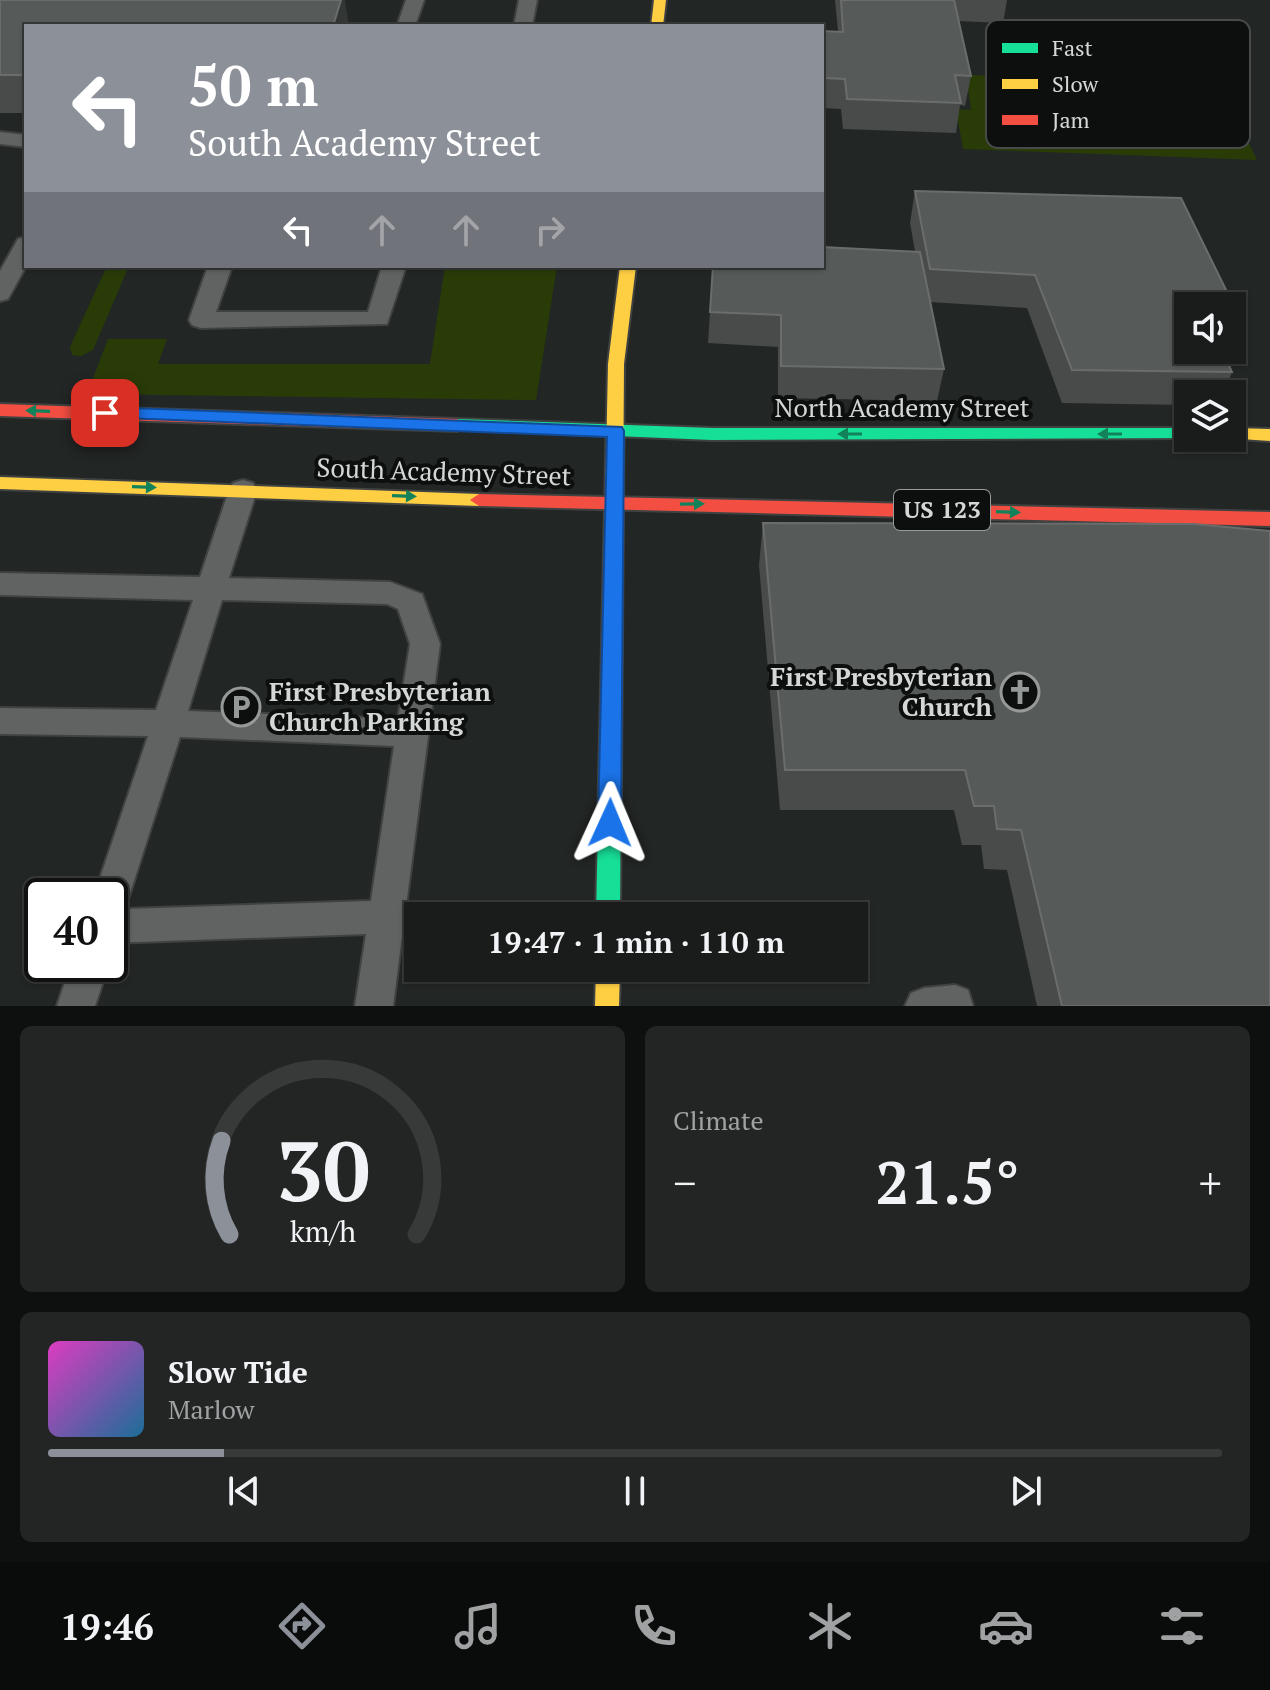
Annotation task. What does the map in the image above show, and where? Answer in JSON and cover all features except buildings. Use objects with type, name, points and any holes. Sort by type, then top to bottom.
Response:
[{"type":"main road","points":[[657,24],[660,0]]},
{"type":"main road","points":[[608,902],[616,364],[628,268]]},
{"type":"main road","name":"South Academy Street","points":[[0,410],[615,431]]},
{"type":"main road","name":"North Academy Street","points":[[615,431],[1174,434]]},
{"type":"main road","points":[[1246,434],[1270,435]]},
{"type":"main road","name":"South Academy Street","points":[[0,483],[614,505],[707,504],[1270,519]]},
{"type":"main road","points":[[607,1006],[608,982]]},
{"type":"lane","points":[[407,24],[415,0]]},
{"type":"lane","points":[[523,24],[528,0]]},
{"type":"lane","points":[[0,138],[24,141]]},
{"type":"lane","points":[[0,294],[24,248]]},
{"type":"lane","points":[[219,268],[201,320],[378,319],[393,268]]},
{"type":"lane","points":[[118,878],[243,490]]},
{"type":"lane","points":[[0,584],[390,593],[411,602],[425,644],[374,1006]]},
{"type":"lane","points":[[0,721],[168,723],[412,733]]},
{"type":"lane","points":[[128,925],[387,917]]},
{"type":"lane","points":[[76,1006],[84,982]]},
{"type":"green space","points":[[966,75],[986,76],[986,148],[1250,148],[1250,145],[1257,160],[963,149],[956,109],[971,110]]},
{"type":"green space","points":[[106,268],[128,268],[93,350],[81,356],[72,355],[70,347]]},
{"type":"green space","points":[[445,268],[557,268],[536,400],[87,394],[108,339],[167,339],[158,364],[430,364]]},
{"type":"traffic: fast","points":[[457,425],[712,434],[1174,434]]},
{"type":"traffic: fast","points":[[608,902],[614,506]]},
{"type":"traffic: slow","points":[[657,24],[660,0]]},
{"type":"traffic: slow","points":[[614,506],[616,364],[628,268]]},
{"type":"traffic: slow","points":[[1246,434],[1270,435]]},
{"type":"traffic: slow","points":[[0,483],[479,500]]},
{"type":"traffic: slow","points":[[607,1006],[608,982]]},
{"type":"traffic: jam","points":[[0,410],[457,425]]},
{"type":"traffic: jam","points":[[479,500],[1270,519]]},
{"type":"place","name":"First Presbyterian Church","points":[[1020,692]]},
{"type":"place","name":"First Presbyterian Church Parking","points":[[241,707]]},
{"type":"route","points":[[105,413],[615,431],[610,823]]}]
